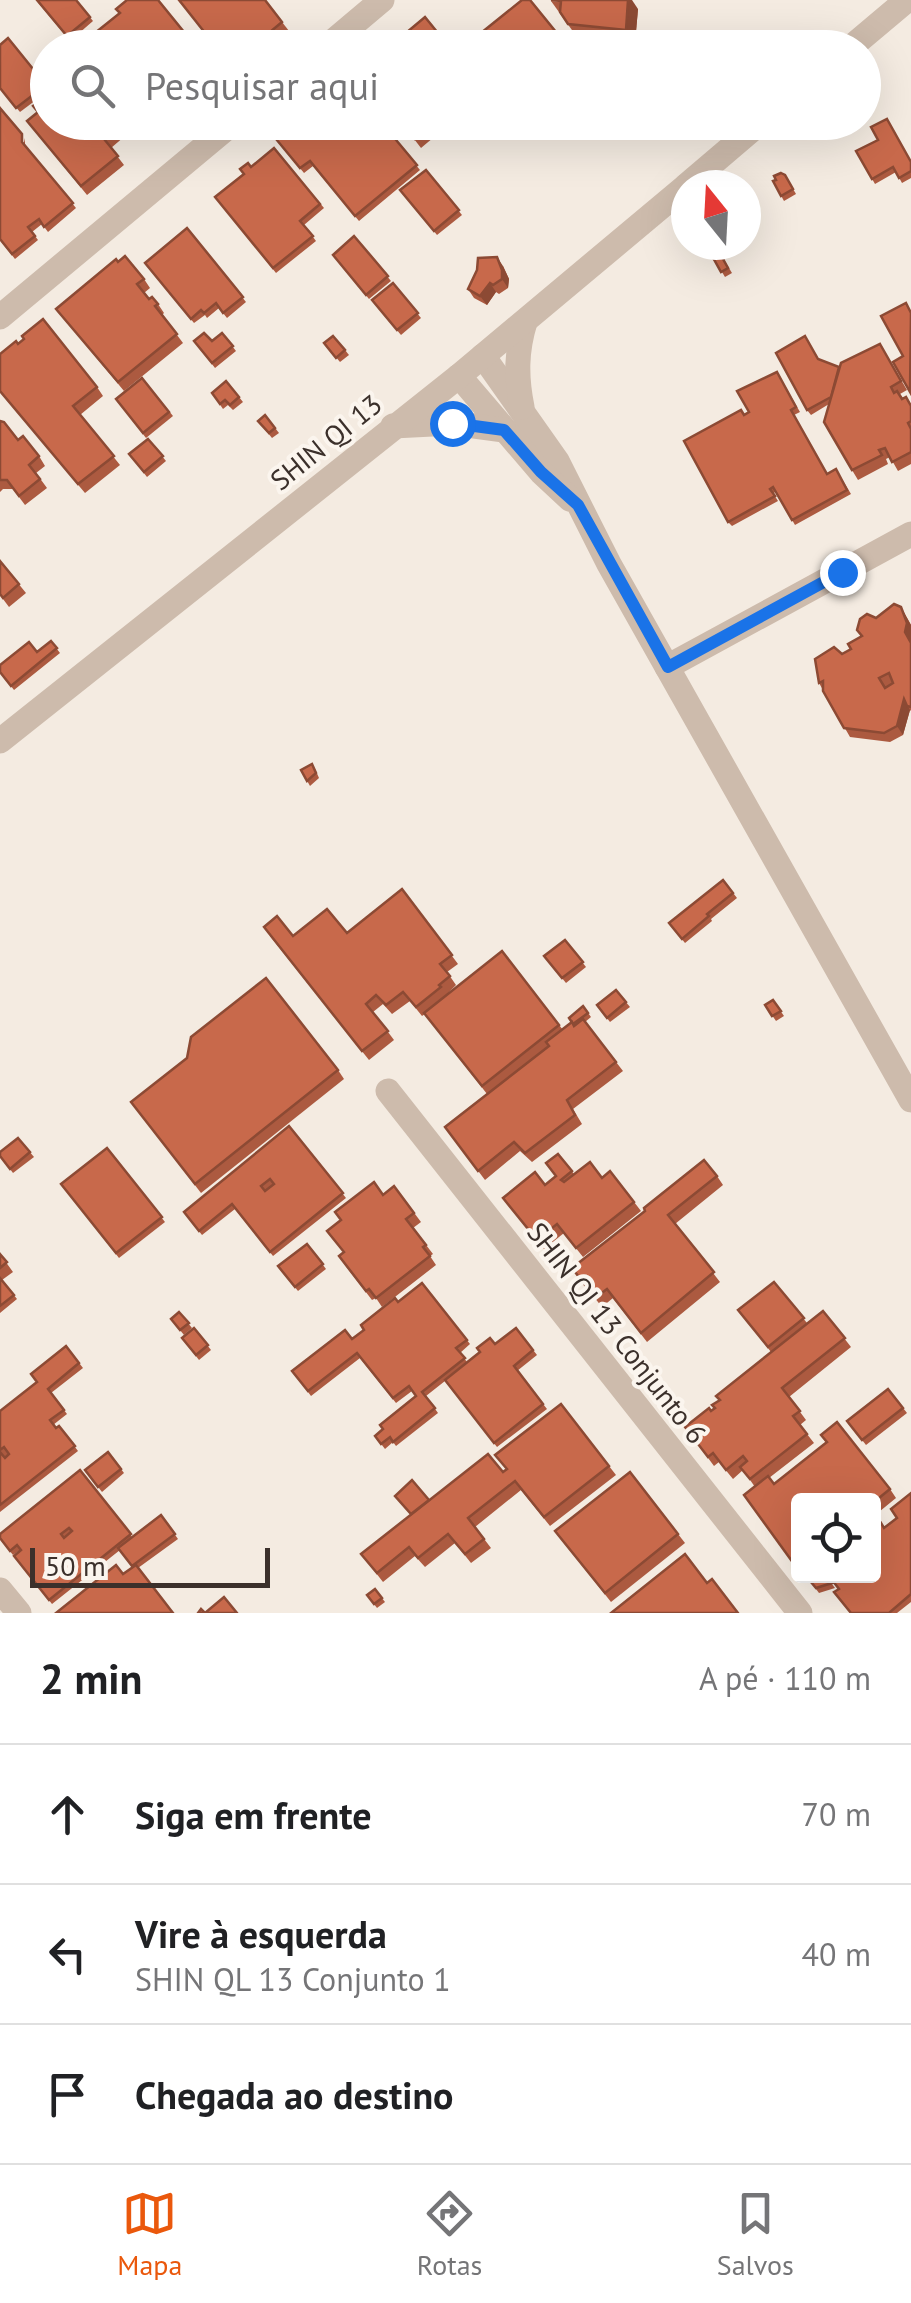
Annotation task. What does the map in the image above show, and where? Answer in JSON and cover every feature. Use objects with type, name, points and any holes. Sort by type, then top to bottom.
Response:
[{"type":"street","points":[[346,30],[382,0]]},
{"type":"street","points":[[871,30],[906,0]]},
{"type":"street","points":[[0,317],[212,140]]},
{"type":"street","name":"SHIN QI 13","points":[[706,170],[741,140]]},
{"type":"street","name":"SHIN QI 13","points":[[0,742],[459,376],[671,199]]},
{"type":"street","points":[[514,421],[525,322]]},
{"type":"street","points":[[482,356],[541,472],[578,505],[911,1100]]},
{"type":"street","points":[[459,376],[514,421]]},
{"type":"street","points":[[394,426],[514,421]]},
{"type":"street","points":[[668,667],[911,534]]},
{"type":"street","name":"SHIN QI 13 Conjunto 6","points":[[388,1090],[800,1613]]},
{"type":"street","points":[[0,1590],[19,1613]]},
{"type":"building","points":[[37,0],[76,0],[90,17],[74,30],[62,30]]},
{"type":"building","points":[[127,0],[158,0],[182,30],[99,30],[120,13],[116,9]]},
{"type":"building","points":[[179,0],[265,0],[282,22],[272,30],[203,30]]},
{"type":"building","points":[[522,0],[530,0],[554,30],[485,30]]},
{"type":"building","points":[[551,0],[628,0],[626,30],[568,24],[560,12],[561,1]]},
{"type":"building","points":[[425,17],[435,30],[409,30]]},
{"type":"building","points":[[8,38],[30,65],[30,97],[16,108],[0,88],[0,45]]},
{"type":"building","points":[[0,108],[22,134],[22,142],[73,203],[44,227],[39,219],[28,227],[35,236],[12,254],[0,239]]},
{"type":"building","points":[[887,119],[911,162],[911,171],[899,178],[893,167],[872,179],[856,151],[881,140],[881,122]]},
{"type":"building","points":[[43,140],[105,140],[118,156],[81,186]]},
{"type":"building","points":[[277,140],[396,140],[417,165],[355,216],[310,161],[300,168]]},
{"type":"building","points":[[274,148],[320,204],[300,221],[313,236],[273,268],[215,197],[244,174],[240,169],[248,163],[251,167]]},
{"type":"building","points":[[426,170],[459,210],[434,231],[400,190]]},
{"type":"building","points":[[781,173],[793,189],[781,196],[773,181]]},
{"type":"building","points":[[187,228],[243,297],[223,313],[216,303],[191,319],[145,263]]},
{"type":"building","points":[[354,236],[388,276],[366,295],[333,255]]},
{"type":"building","points":[[125,256],[144,279],[137,284],[158,304],[155,306],[177,334],[118,382],[56,309],[116,259],[118,262]]},
{"type":"building","points":[[497,257],[502,279],[490,283],[480,296],[468,289],[478,258]]},
{"type":"building","points":[[714,260],[724,260],[728,268],[721,272]]},
{"type":"building","points":[[393,283],[418,313],[397,330],[372,300]]},
{"type":"building","points":[[906,303],[911,313],[910,392],[893,362],[903,356],[881,316]]},
{"type":"building","points":[[43,319],[97,387],[73,406],[114,456],[78,484],[0,391],[0,354],[16,341],[18,344]]},
{"type":"building","points":[[204,333],[212,341],[222,333],[233,346],[212,363],[194,341]]},
{"type":"building","points":[[333,336],[345,350],[336,358],[324,343]]},
{"type":"building","points":[[805,336],[818,359],[839,367],[831,397],[807,410],[776,353]]},
{"type":"building","points":[[880,344],[901,381],[891,387],[894,393],[897,391],[902,399],[906,397],[911,406],[911,452],[892,462],[885,448],[879,450],[882,455],[852,470],[824,422],[841,363]]},
{"type":"building","points":[[777,372],[796,407],[791,410],[827,474],[836,469],[847,490],[792,520],[773,487],[770,489],[775,496],[728,522],[684,441],[741,410],[744,415],[749,412],[737,391]]},
{"type":"building","points":[[142,378],[169,412],[143,433],[116,399]]},
{"type":"building","points":[[226,381],[239,397],[230,405],[225,400],[220,404],[212,393]]},
{"type":"building","points":[[265,415],[275,428],[269,433],[258,421]]},
{"type":"building","points":[[0,421],[18,440],[23,436],[39,456],[29,465],[40,479],[19,496],[7,480],[0,480]]},
{"type":"building","points":[[148,439],[163,456],[144,472],[129,454]]},
{"type":"building","points":[[0,561],[19,584],[3,598],[0,594]]},
{"type":"building","points":[[894,604],[901,607],[911,643],[911,707],[904,699],[897,726],[884,733],[844,728],[823,691],[823,681],[819,683],[815,659],[834,647],[842,654],[851,649],[848,644],[862,636],[857,630],[860,619],[867,614],[876,618]],"holes":[[[889,673],[893,683],[885,688],[879,678]]]},
{"type":"building","points":[[51,641],[57,648],[11,686],[0,672],[0,665],[29,642],[37,652]]},
{"type":"building","points":[[312,764],[316,773],[307,781],[301,770]]},
{"type":"building","points":[[723,880],[733,893],[682,939],[669,923]]},
{"type":"building","points":[[402,889],[452,955],[440,964],[450,976],[416,1007],[403,992],[386,1005],[376,995],[366,1004],[388,1031],[362,1051],[264,927],[277,916],[293,936],[327,909],[347,933]]},
{"type":"building","points":[[565,940],[583,962],[562,978],[544,956]]},
{"type":"building","points":[[502,951],[559,1025],[482,1086],[424,1013]]},
{"type":"building","points":[[266,978],[338,1070],[195,1184],[131,1102],[187,1058],[191,1037]]},
{"type":"building","points":[[616,990],[626,1002],[607,1018],[597,1005]]},
{"type":"building","points":[[773,1000],[781,1011],[772,1016],[765,1005]]},
{"type":"building","points":[[583,1006],[588,1013],[573,1024],[569,1018]]},
{"type":"building","points":[[583,1019],[616,1062],[567,1100],[575,1115],[525,1153],[514,1142],[478,1171],[445,1127],[549,1046],[546,1042],[572,1022],[574,1026]]},
{"type":"building","points":[[289,1126],[343,1193],[270,1252],[232,1204],[199,1231],[184,1212]],"holes":[[[270,1179],[274,1184],[265,1191],[261,1186]]]},
{"type":"building","points":[[18,1138],[30,1152],[10,1169],[0,1152]]},
{"type":"building","points":[[107,1148],[162,1217],[116,1253],[61,1184]]},
{"type":"building","points":[[558,1154],[572,1171],[561,1180],[564,1182],[590,1162],[602,1178],[610,1171],[634,1202],[576,1248],[557,1224],[537,1240],[503,1198],[535,1172],[545,1185],[556,1176],[546,1163]]},
{"type":"building","points":[[704,1160],[717,1176],[668,1215],[714,1272],[641,1333],[607,1289],[595,1298],[572,1268]]},
{"type":"building","points":[[374,1182],[383,1195],[394,1186],[414,1213],[406,1219],[430,1256],[376,1298],[339,1256],[344,1252],[327,1231],[341,1220],[335,1212]]},
{"type":"building","points":[[307,1244],[323,1264],[295,1287],[278,1266]]},
{"type":"building","points":[[0,1278],[14,1295],[0,1306]]},
{"type":"building","points":[[774,1282],[804,1318],[768,1347],[738,1310]]},
{"type":"building","points":[[422,1283],[467,1340],[456,1348],[465,1358],[422,1392],[435,1408],[393,1442],[390,1437],[381,1444],[375,1436],[383,1429],[380,1425],[416,1396],[409,1386],[393,1398],[357,1353],[308,1391],[292,1371],[345,1330],[352,1339],[364,1330],[361,1325]]},
{"type":"building","points":[[823,1311],[845,1338],[782,1388],[800,1411],[793,1416],[807,1434],[750,1479],[740,1467],[747,1461],[743,1456],[726,1470],[713,1453],[708,1457],[685,1427],[709,1408],[715,1408],[712,1405],[720,1400],[716,1396]]},
{"type":"building","points":[[179,1312],[189,1323],[180,1330],[171,1319]]},
{"type":"building","points":[[194,1328],[208,1345],[196,1355],[182,1338]]},
{"type":"building","points":[[516,1328],[533,1350],[514,1366],[543,1404],[494,1443],[445,1380],[480,1352],[477,1348],[490,1338],[495,1344]]},
{"type":"building","points":[[66,1346],[79,1363],[48,1389],[64,1410],[50,1420],[75,1446],[0,1505],[0,1452],[5,1458],[9,1454],[4,1447],[0,1450],[0,1411],[37,1382],[31,1374]]},
{"type":"building","points":[[888,1389],[903,1408],[862,1440],[847,1421]]},
{"type":"building","points":[[561,1404],[609,1466],[544,1517],[515,1481],[468,1518],[484,1539],[465,1554],[448,1534],[418,1558],[409,1547],[377,1573],[361,1554],[488,1454],[503,1472],[507,1469],[495,1455]]},
{"type":"building","points":[[837,1422],[890,1489],[881,1496],[881,1493],[791,1493],[791,1560],[744,1495],[768,1476],[774,1484],[827,1442],[821,1435]]},
{"type":"building","points":[[108,1452],[121,1469],[98,1487],[85,1470]]},
{"type":"building","points":[[80,1470],[131,1534],[49,1600],[14,1556],[21,1550],[17,1545],[10,1551],[0,1534]]},
{"type":"building","points":[[630,1472],[678,1534],[605,1593],[555,1531]]},
{"type":"building","points":[[412,1480],[429,1500],[411,1514],[395,1496]]},
{"type":"building","points":[[911,1493],[911,1594],[889,1613],[851,1613],[834,1592],[839,1589],[834,1583],[881,1583],[881,1523],[884,1528],[897,1518],[891,1509]]},
{"type":"building","points":[[161,1515],[175,1534],[132,1566],[118,1548]]},
{"type":"building","points":[[685,1554],[707,1583],[712,1579],[738,1613],[611,1613]]},
{"type":"building","points":[[116,1565],[123,1574],[136,1565],[173,1613],[56,1613]]},
{"type":"building","points":[[375,1589],[382,1598],[374,1604],[367,1595]]},
{"type":"building","points":[[224,1597],[237,1613],[205,1613]]},
{"type":"route","points":[[452,423],[504,430],[541,472],[578,505],[668,667],[842,572]]}]
